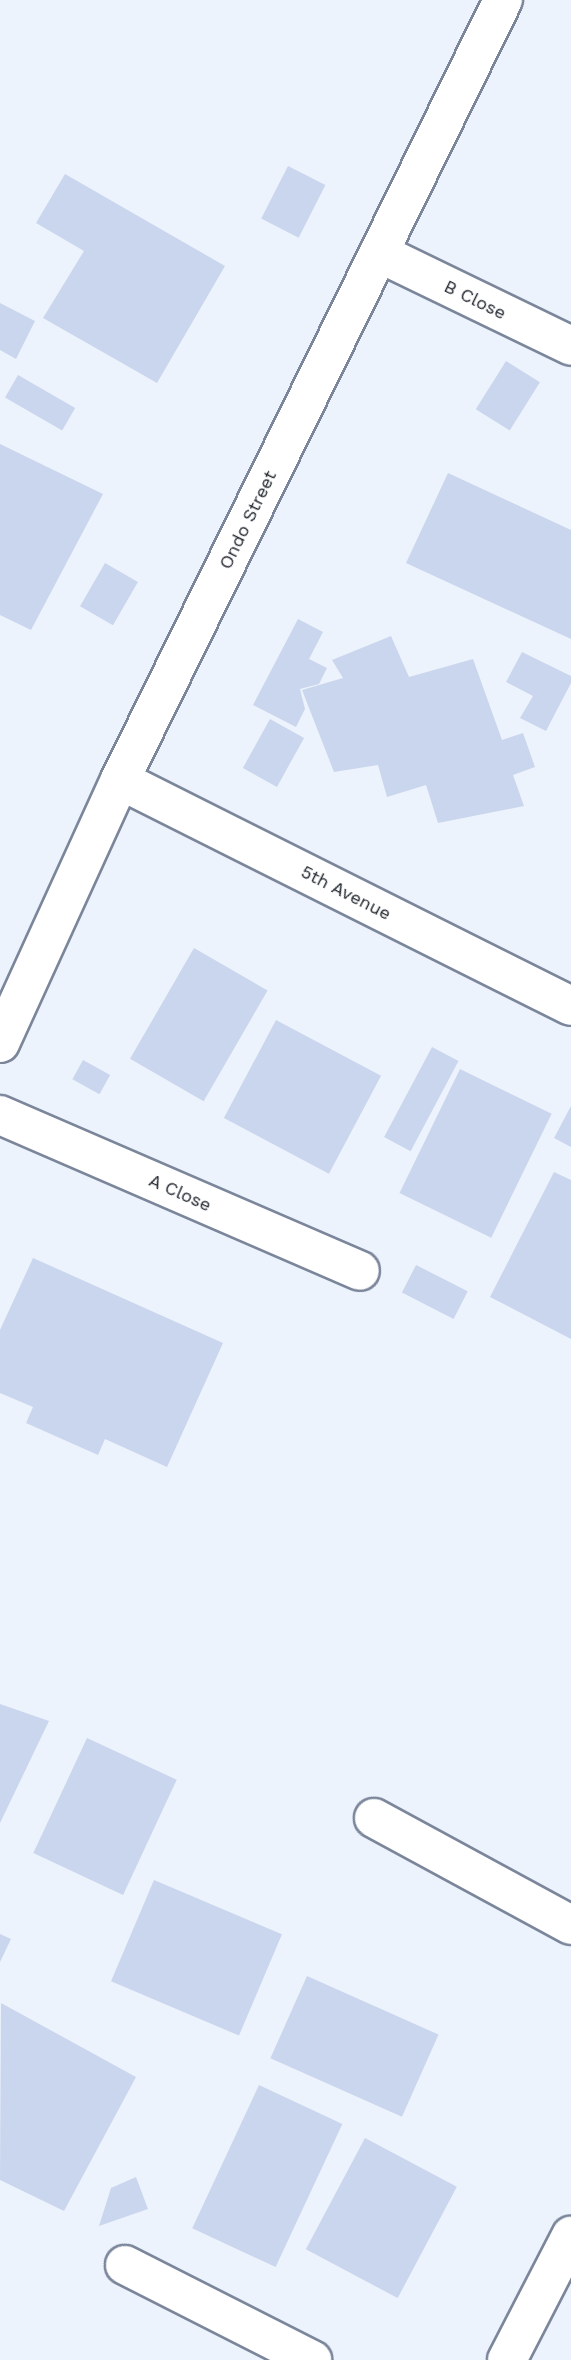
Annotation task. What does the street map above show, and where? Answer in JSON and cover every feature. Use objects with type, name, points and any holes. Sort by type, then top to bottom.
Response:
[{"type":"street","name":"Ondo Street","points":[[0,1043],[120,780],[503,0]]},
{"type":"street","name":"B Close","points":[[379,253],[571,346]]},
{"type":"street","name":"5th Avenue","points":[[120,780],[571,1006]]},
{"type":"street","name":"A Close","points":[[0,1115],[360,1271]]},
{"type":"street","points":[[374,1818],[571,1925]]},
{"type":"street","points":[[506,2360],[571,2236]]},
{"type":"street","points":[[125,2264],[312,2360]]},
{"type":"building","points":[[288,166],[325,185],[299,238],[261,219]]},
{"type":"building","points":[[65,174],[225,266],[157,383],[43,318],[84,251],[36,223]]},
{"type":"building","points":[[0,303],[35,321],[16,359],[0,350]]},
{"type":"building","points":[[506,361],[540,382],[510,431],[476,409]]},
{"type":"building","points":[[18,375],[75,408],[62,431],[5,398]]},
{"type":"building","points":[[0,444],[103,494],[31,630],[0,615]]},
{"type":"building","points":[[448,473],[571,530],[571,639],[406,563]]},
{"type":"building","points":[[105,563],[138,582],[113,625],[80,606]]},
{"type":"building","points":[[298,619],[323,632],[309,659],[327,668],[319,684],[300,689],[305,709],[296,727],[253,705]]},
{"type":"building","points":[[391,636],[409,677],[473,659],[502,740],[523,733],[535,767],[513,775],[524,806],[438,823],[426,785],[387,797],[378,765],[334,772],[302,690],[343,678],[332,660]]},
{"type":"building","points":[[522,652],[571,676],[571,683],[546,731],[520,718],[533,696],[506,682]]},
{"type":"building","points":[[270,719],[304,738],[277,787],[243,768]]},
{"type":"building","points":[[194,948],[268,990],[204,1101],[130,1059]]},
{"type":"building","points":[[276,1020],[381,1076],[329,1174],[224,1118]]},
{"type":"building","points":[[432,1047],[458,1061],[411,1151],[384,1137]]},
{"type":"building","points":[[83,1060],[110,1075],[99,1094],[72,1079]]},
{"type":"building","points":[[460,1069],[552,1114],[491,1238],[400,1193]]},
{"type":"building","points":[[571,1106],[571,1147],[554,1138]]},
{"type":"building","points":[[554,1172],[571,1180],[571,1339],[490,1297]]},
{"type":"building","points":[[33,1258],[223,1343],[167,1467],[105,1439],[98,1455],[26,1423],[33,1407],[0,1393],[0,1330]]},
{"type":"building","points":[[416,1265],[468,1291],[454,1319],[402,1293]]},
{"type":"building","points":[[0,1704],[49,1721],[0,1823]]},
{"type":"building","points":[[87,1738],[177,1780],[123,1895],[33,1853]]},
{"type":"building","points":[[154,1880],[282,1934],[239,2036],[111,1981]]},
{"type":"building","points":[[0,1934],[11,1939],[0,1962]]},
{"type":"building","points":[[307,1976],[439,2035],[402,2117],[270,2058]]},
{"type":"building","points":[[1,2003],[136,2077],[64,2211],[0,2180]]},
{"type":"building","points":[[259,2085],[342,2124],[276,2267],[192,2228]]},
{"type":"building","points":[[365,2138],[457,2187],[398,2298],[306,2249]]},
{"type":"building","points":[[136,2177],[148,2209],[99,2226],[111,2188]]}]
